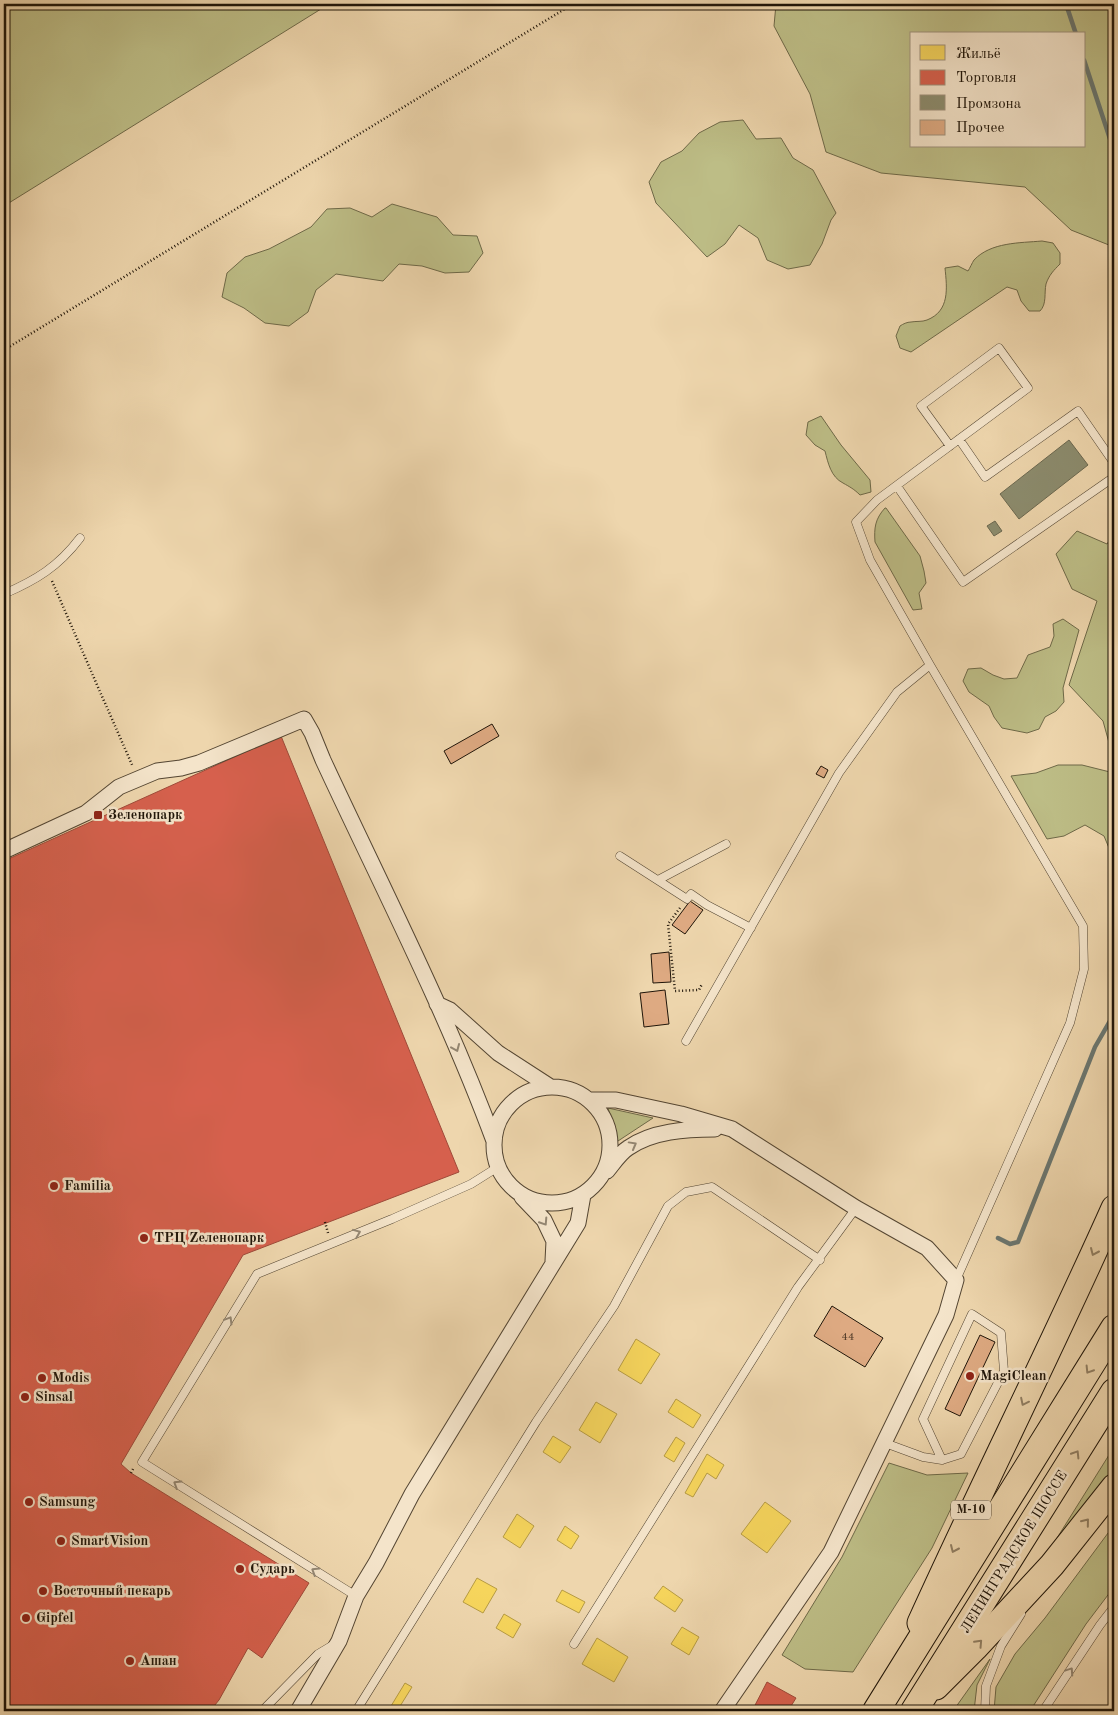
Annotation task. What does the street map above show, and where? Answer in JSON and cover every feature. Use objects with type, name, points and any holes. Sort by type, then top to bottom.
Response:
[{"type":"highway","name":"М-10","points":[[876,1711],[1114,1328]]},
{"type":"highway","name":"ЛЕНИНГРАДСКОЕ ШОССЕ","points":[[917,1707],[1114,1392]]},
{"type":"main road","name":"М-10","points":[[895,1680],[965,1524],[1053,1343],[1114,1208]]},
{"type":"main road","points":[[917,1707],[1052,1565],[1114,1487]]},
{"type":"street","points":[[4,851],[86,813],[118,787],[156,771],[181,768],[200,763],[304,719],[437,1004],[481,1106],[494,1141],[498,1167],[506,1180],[544,1220],[554,1241],[553,1262]]},
{"type":"street","points":[[437,1004],[450,1010],[498,1053],[549,1086]]},
{"type":"street","points":[[494,1141],[499,1120],[511,1103],[529,1091],[549,1086],[570,1089],[590,1100],[604,1117],[610,1138],[609,1160],[599,1180]]},
{"type":"street","points":[[590,1100],[616,1100],[682,1114],[732,1129],[856,1208],[927,1248],[956,1280],[946,1315],[831,1552],[722,1711]]},
{"type":"street","points":[[516,1191],[537,1201],[561,1203],[583,1195],[627,1148],[649,1137],[687,1129],[732,1129]]},
{"type":"street","points":[[298,1711],[339,1641],[356,1596],[376,1563],[412,1494],[578,1223],[583,1195]]},
{"type":"lane","points":[[950,446],[920,406],[999,348],[1028,388],[878,500],[856,522],[870,560],[1083,926],[1084,969],[1070,1023],[956,1280]]},
{"type":"lane","points":[[959,439],[985,477],[1078,411],[1114,463]]},
{"type":"lane","points":[[897,486],[963,582],[1114,477]]},
{"type":"lane","points":[[4,594],[48,572],[68,554],[80,538]]},
{"type":"lane","points":[[686,1041],[839,773],[897,692],[930,665]]},
{"type":"lane","points":[[658,880],[726,844]]},
{"type":"lane","points":[[620,856],[687,899],[691,894],[707,906],[751,928]]},
{"type":"lane","points":[[356,1596],[142,1462],[257,1274],[409,1212],[471,1184],[498,1167]]},
{"type":"lane","points":[[356,1711],[531,1430],[614,1306],[668,1206],[686,1192],[712,1187],[820,1260]]},
{"type":"lane","points":[[574,1644],[798,1286],[820,1260],[856,1208]]},
{"type":"lane","points":[[885,1443],[923,1457],[942,1460],[961,1454],[1004,1371],[1001,1333],[972,1314],[923,1419],[942,1460]]},
{"type":"lane","points":[[985,1711],[986,1686],[1000,1646],[1052,1565]]},
{"type":"lane","points":[[1043,1711],[1114,1607]]},
{"type":"lane","points":[[262,1711],[318,1654],[339,1641]]},
{"type":"path","points":[[4,350],[573,4]]},
{"type":"path","points":[[48,572],[137,775]]},
{"type":"path","points":[[687,899],[668,924],[675,991],[699,990],[702,984]]},
{"type":"green space","points":[[4,4],[329,4],[4,206]]},
{"type":"green space","points":[[776,4],[1114,4],[1114,247],[1071,230],[1025,187],[881,173],[826,152],[810,94],[774,26]]},
{"type":"green space","points":[[743,120],[756,139],[781,138],[793,158],[813,170],[836,213],[810,265],[788,269],[767,260],[758,238],[739,225],[725,244],[707,257],[656,203],[649,182],[661,162],[682,151],[699,133],[720,122]]},
{"type":"green space","points":[[392,204],[437,217],[453,235],[477,236],[483,253],[469,272],[445,273],[422,266],[399,264],[383,281],[336,274],[316,290],[308,312],[289,326],[265,323],[244,308],[222,297],[227,273],[245,257],[269,249],[311,227],[327,209],[350,208],[372,217]]},
{"type":"green space","points":[[1042,241],[1053,243],[1060,253],[1060,264],[1047,281],[1044,302],[1040,311],[1029,311],[1021,301],[1017,290],[1007,287],[911,352],[900,348],[896,336],[900,326],[908,322],[927,320],[940,311],[946,291],[945,268],[958,266],[968,271],[974,260],[989,250],[1006,244]]},
{"type":"green space","points":[[821,416],[841,445],[870,480],[871,492],[860,495],[839,480],[831,469],[825,451],[815,445],[806,435],[808,422]]},
{"type":"green space","points":[[885,508],[920,556],[926,583],[919,593],[922,609],[913,610],[875,542],[876,524]]},
{"type":"green space","points":[[1077,531],[1107,544],[1114,533],[1114,751],[1111,750],[1103,721],[1069,685],[1097,601],[1072,589],[1056,554]]},
{"type":"green space","points":[[1063,619],[1079,630],[1063,688],[1064,702],[1056,711],[1045,717],[1039,729],[1027,733],[1002,728],[989,706],[969,692],[963,681],[968,669],[981,668],[1004,679],[1017,678],[1028,655],[1050,647],[1054,636],[1053,624]]},
{"type":"green space","points":[[1058,765],[1082,765],[1114,773],[1114,860],[1104,836],[1085,825],[1064,836],[1047,839],[1011,776],[1036,773]]},
{"type":"green space","points":[[608,1108],[653,1118],[618,1141]]},
{"type":"green space","points":[[1114,1447],[1114,1469],[1047,1554]]},
{"type":"green space","points":[[889,1463],[927,1475],[968,1473],[932,1548],[853,1672],[805,1669],[782,1655],[842,1557]]},
{"type":"green space","points":[[1114,1525],[1114,1587],[1086,1624],[1030,1711],[994,1711],[996,1687],[1015,1654],[1045,1618]]},
{"type":"green space","points":[[990,1659],[977,1685],[974,1711],[953,1711]]},
{"type":"building: Жильё","points":[[636,1339],[660,1354],[641,1384],[618,1370]]},
{"type":"building: Жильё","points":[[676,1399],[701,1415],[693,1428],[668,1412]]},
{"type":"building: Жильё","points":[[596,1402],[617,1414],[600,1443],[579,1430]]},
{"type":"building: Жильё","points":[[553,1436],[571,1447],[560,1463],[543,1452]]},
{"type":"building: Жильё","points":[[676,1437],[685,1443],[674,1462],[664,1456]]},
{"type":"building: Жильё","points":[[707,1454],[724,1465],[716,1479],[707,1473],[693,1497],[685,1493]]},
{"type":"building: Жильё","points":[[765,1502],[791,1521],[767,1553],[741,1534]]},
{"type":"building: Жильё","points":[[517,1514],[534,1526],[520,1548],[503,1537]]},
{"type":"building: Жильё","points":[[565,1526],[579,1536],[571,1549],[557,1540]]},
{"type":"building: Жильё","points":[[477,1578],[497,1589],[483,1613],[463,1602]]},
{"type":"building: Жильё","points":[[663,1586],[683,1600],[675,1612],[654,1598]]},
{"type":"building: Жильё","points":[[562,1590],[585,1602],[579,1613],[556,1601]]},
{"type":"building: Жильё","points":[[504,1614],[521,1624],[513,1638],[496,1628]]},
{"type":"building: Жильё","points":[[682,1627],[699,1637],[689,1655],[671,1644]]},
{"type":"building: Жильё","points":[[597,1638],[628,1657],[614,1682],[582,1664]]},
{"type":"building: Жильё","points":[[405,1683],[412,1687],[397,1711],[388,1711]]},
{"type":"building: Торговля","name":"ТРЦ Zеленопарк","points":[[281,736],[459,1172],[243,1255],[121,1464],[131,1473],[309,1583],[262,1658],[248,1648],[219,1700],[210,1711],[4,1711],[4,861]]},
{"type":"building: Торговля","points":[[767,1682],[796,1698],[788,1711],[752,1711]]},
{"type":"building: Промзона","points":[[1069,440],[1088,465],[1019,519],[1000,494]]},
{"type":"building: Промзона","points":[[995,521],[1002,531],[994,536],[987,526]]},
{"type":"building: Прочее","points":[[492,724],[499,736],[451,764],[444,751]]},
{"type":"building: Прочее","points":[[821,766],[828,770],[824,778],[816,774]]},
{"type":"building: Прочее","points":[[690,901],[703,910],[685,934],[672,925]]},
{"type":"building: Прочее","points":[[669,952],[671,982],[653,983],[651,954]]},
{"type":"building: Прочее","points":[[665,990],[669,1024],[644,1027],[640,993]]},
{"type":"building: Прочее","points":[[832,1306],[883,1338],[865,1367],[814,1336]]},
{"type":"building: Прочее","name":"MagiClean","points":[[980,1335],[995,1342],[960,1416],[945,1409]]},
{"type":"waterway","points":[[1066,4],[1075,32]]},
{"type":"waterway","points":[[1086,66],[1114,151]]},
{"type":"waterway","points":[[998,1238],[1010,1244],[1018,1242],[1095,1047],[1114,1014]]},
{"type":"place","name":"Зеленопарк","points":[[98,815]]},
{"type":"place","name":"Familia","points":[[54,1186]]},
{"type":"place","name":"ТРЦ Zеленопарк","points":[[144,1238]]},
{"type":"place","name":"MagiClean","points":[[970,1376]]},
{"type":"place","name":"Modis","points":[[42,1378]]},
{"type":"place","name":"Sinsal","points":[[25,1397]]},
{"type":"place","name":"Samsung","points":[[29,1502]]},
{"type":"place","name":"SmartVision","points":[[61,1541]]},
{"type":"place","name":"Сударь","points":[[240,1569]]},
{"type":"place","name":"Восточный пекарь","points":[[43,1591]]},
{"type":"place","name":"Gipfel","points":[[26,1618]]},
{"type":"place","name":"Ашан","points":[[130,1661]]}]
